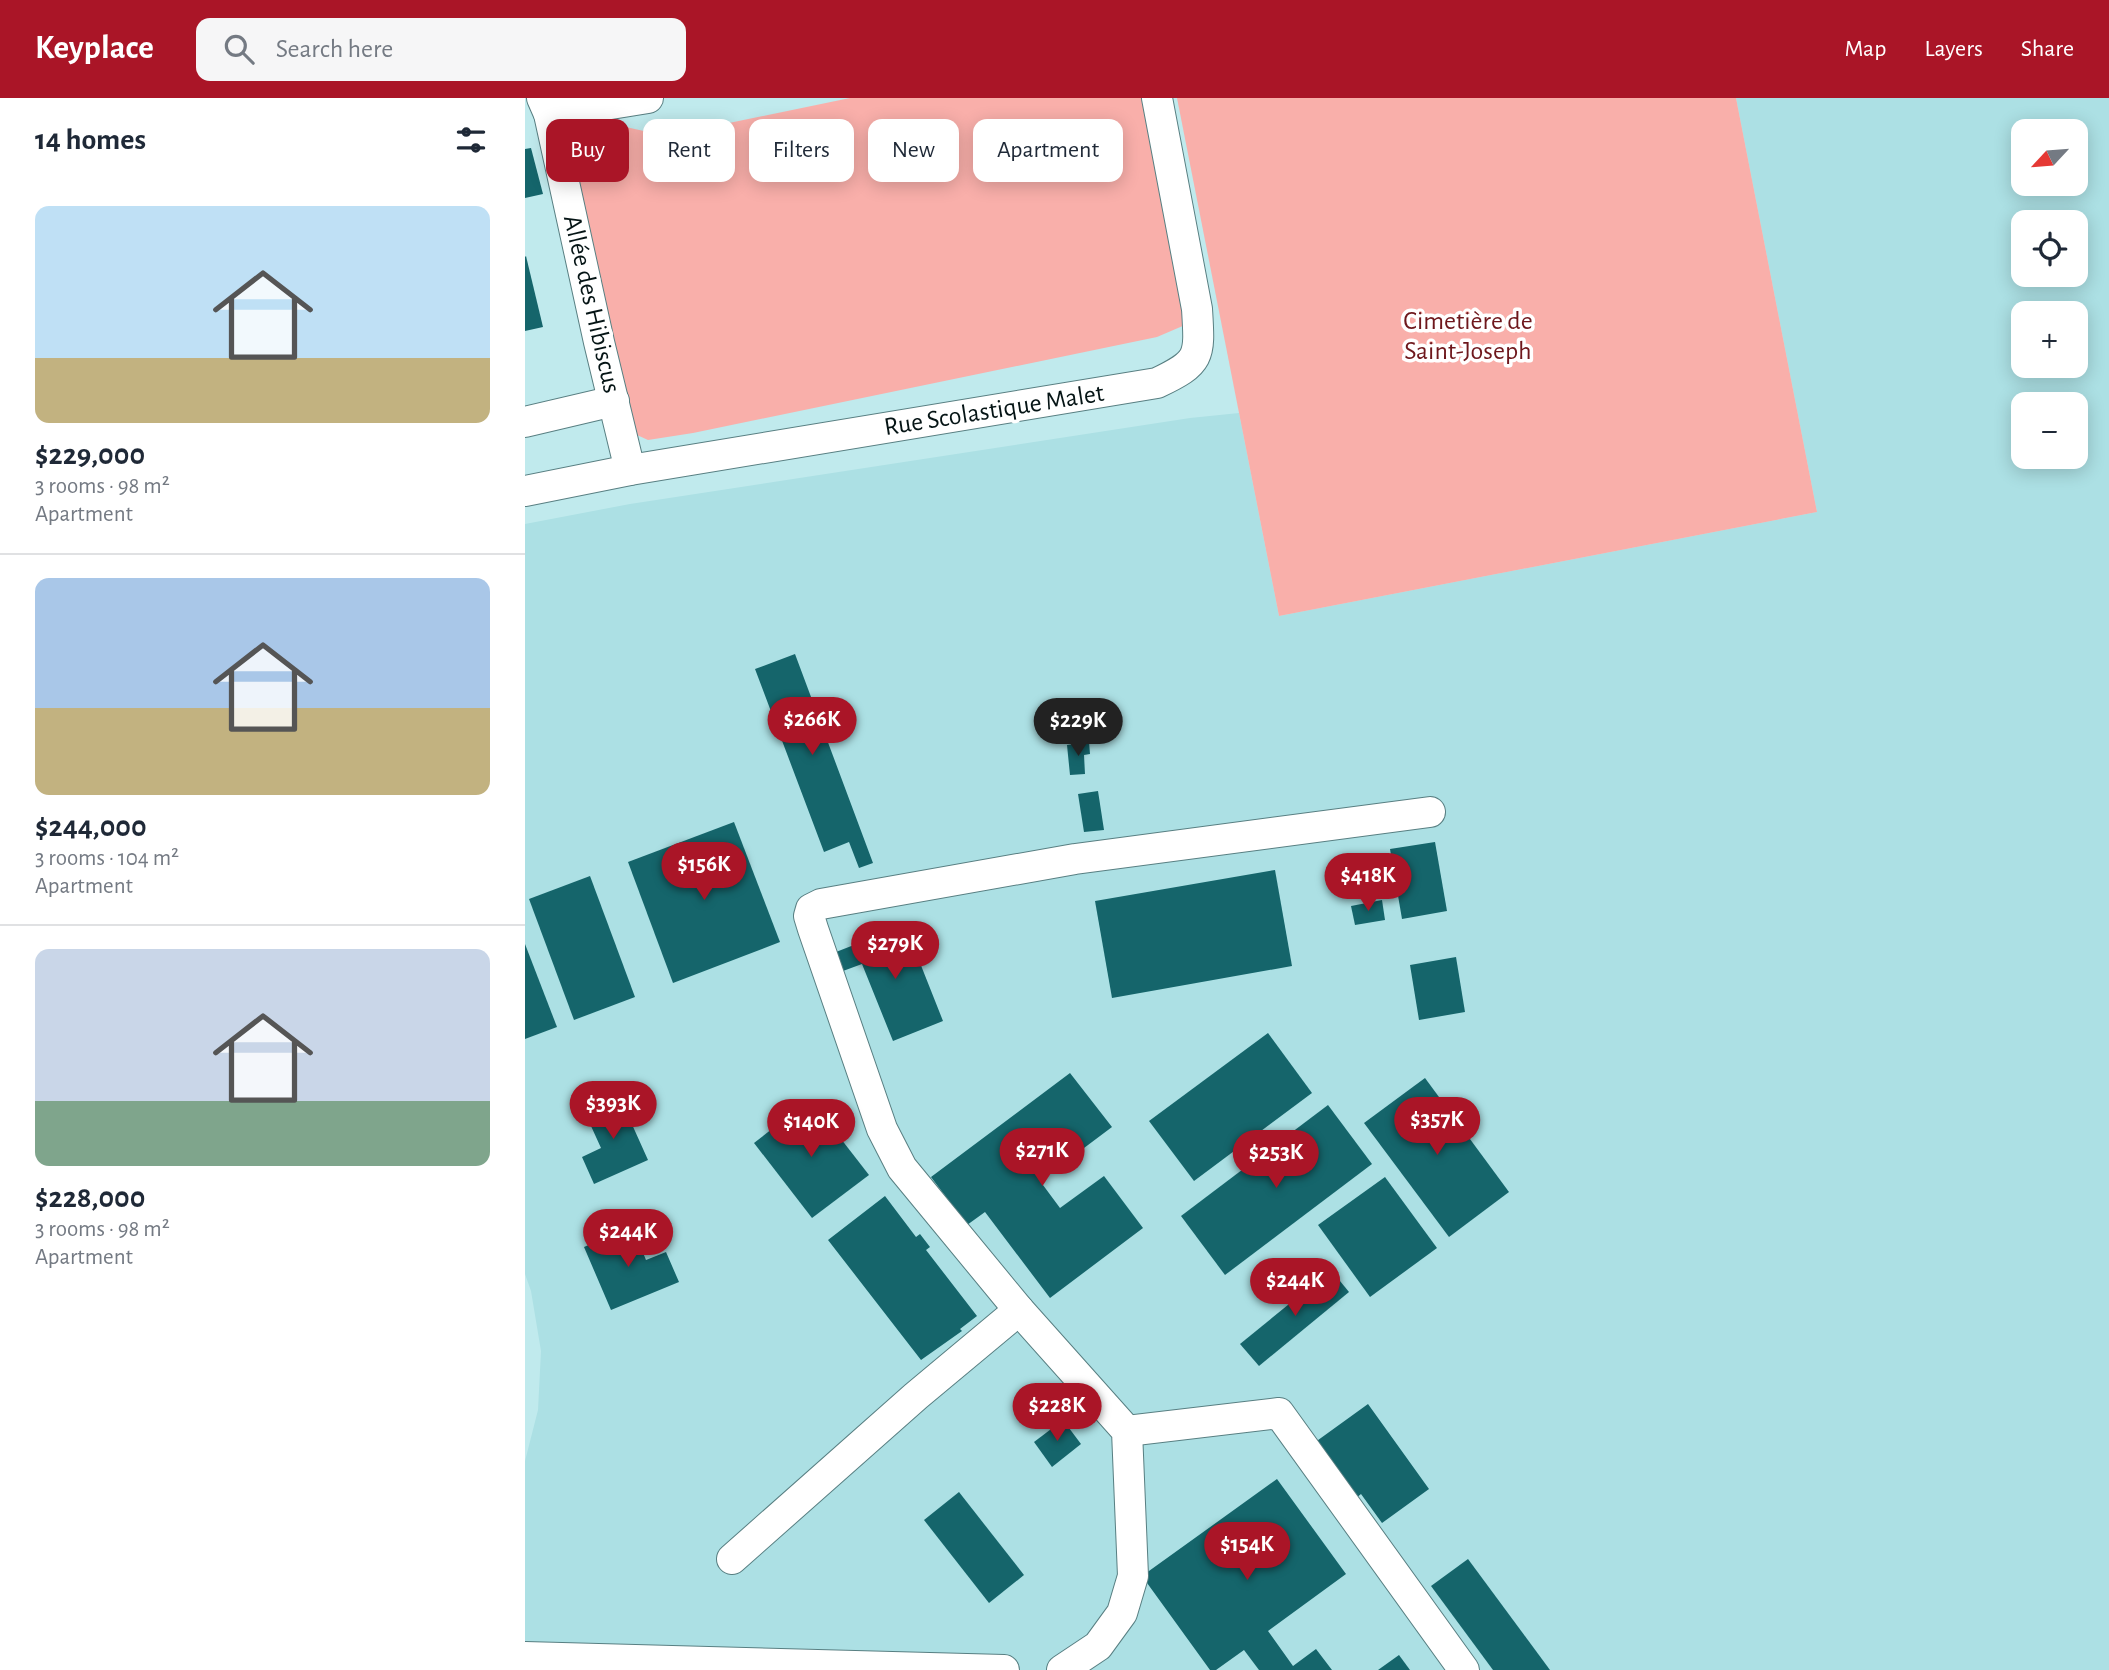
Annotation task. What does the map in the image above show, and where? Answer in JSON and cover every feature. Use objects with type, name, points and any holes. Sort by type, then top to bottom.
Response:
[{"type":"street","points":[[545,106],[648,98]]},
{"type":"street","name":"Rue Scolastique Malet","points":[[525,491],[630,470],[1157,383],[1182,371],[1197,355],[1197,309],[1157,98]]},
{"type":"street","name":"Allée des Hibiscus","points":[[545,106],[630,470]]},
{"type":"street","points":[[525,422],[614,401]]},
{"type":"street","points":[[1062,1670],[1098,1646],[1122,1613],[1133,1576],[1127,1431],[1019,1310],[902,1168],[882,1129],[817,942],[809,916],[811,909],[821,904],[1075,859],[1430,812]]},
{"type":"street","points":[[732,1559],[916,1396],[1019,1310]]},
{"type":"street","points":[[1127,1431],[1279,1413],[1464,1670]]},
{"type":"street","points":[[525,1657],[1004,1670]]},
{"type":"shaded area","points":[[1736,98],[2109,98],[2109,1670],[525,1670],[525,1461],[538,1410],[541,1351],[531,1291],[525,1274],[525,524],[630,504],[1190,418],[1239,413],[1279,616],[1817,512]]},
{"type":"green space","points":[[850,98],[1145,98],[1185,325],[1157,337],[648,440],[637,435],[630,417],[579,182],[629,182],[629,128],[643,131],[643,182],[735,182],[735,122]]},
{"type":"green space","name":"Cimetière de Saint-Joseph","points":[[1177,98],[1736,98],[1817,512],[1279,616]]},
{"type":"building","points":[[531,148],[543,194],[525,198],[525,149]]},
{"type":"building","points":[[525,257],[543,327],[525,331]]},
{"type":"building","points":[[795,654],[873,863],[859,868],[849,842],[824,852],[755,669]]},
{"type":"building","points":[[1089,742],[1090,754],[1084,755],[1085,774],[1070,775],[1067,745]]},
{"type":"building","points":[[1098,791],[1104,830],[1084,832],[1078,794]]},
{"type":"building","points":[[734,822],[780,942],[673,983],[628,862]]},
{"type":"building","points":[[1435,842],[1447,911],[1402,919],[1390,849]]},
{"type":"building","points":[[1275,870],[1292,966],[1112,998],[1095,901]]},
{"type":"building","points":[[590,876],[635,997],[574,1020],[529,899]]},
{"type":"building","points":[[1382,900],[1385,920],[1355,925],[1351,906]]},
{"type":"building","points":[[905,925],[943,1021],[893,1041],[862,964],[843,971],[836,952]]},
{"type":"building","points":[[525,944],[557,1027],[525,1039]]},
{"type":"building","points":[[1456,957],[1465,1012],[1419,1020],[1410,965]]},
{"type":"building","points":[[1268,1033],[1312,1093],[1194,1181],[1149,1121]]},
{"type":"building","points":[[1070,1073],[1112,1127],[1040,1181],[1060,1208],[1104,1176],[1143,1228],[1050,1298],[985,1212],[967,1225],[931,1177]]},
{"type":"building","points":[[1425,1078],[1509,1192],[1449,1237],[1364,1123]]},
{"type":"building","points":[[617,1091],[648,1160],[594,1184],[582,1157],[601,1148],[586,1115],[601,1108],[599,1099]]},
{"type":"building","points":[[810,1099],[869,1175],[812,1218],[754,1143]]},
{"type":"building","points":[[1328,1105],[1372,1164],[1225,1275],[1181,1216]]},
{"type":"building","points":[[1385,1177],[1437,1248],[1370,1297],[1318,1225]]},
{"type":"building","points":[[885,1196],[916,1237],[920,1234],[930,1247],[926,1250],[977,1316],[960,1329],[962,1331],[921,1360],[828,1240]]},
{"type":"building","points":[[632,1226],[646,1260],[666,1252],[679,1282],[611,1310],[584,1247]]},
{"type":"building","points":[[1331,1270],[1349,1292],[1259,1366],[1240,1344]]},
{"type":"building","points":[[1368,1404],[1429,1489],[1382,1523],[1361,1494],[1355,1499],[1314,1443]]},
{"type":"building","points":[[1063,1420],[1081,1444],[1052,1467],[1034,1442]]},
{"type":"building","points":[[1277,1479],[1346,1574],[1268,1631],[1293,1666],[1316,1649],[1332,1670],[1259,1670],[1244,1650],[1216,1670],[1210,1670],[1142,1576]]},
{"type":"building","points":[[959,1492],[1024,1575],[989,1603],[924,1520]]},
{"type":"building","points":[[1468,1559],[1550,1670],[1493,1670],[1431,1586]]},
{"type":"building","points":[[1399,1655],[1410,1670],[1378,1670]]}]
